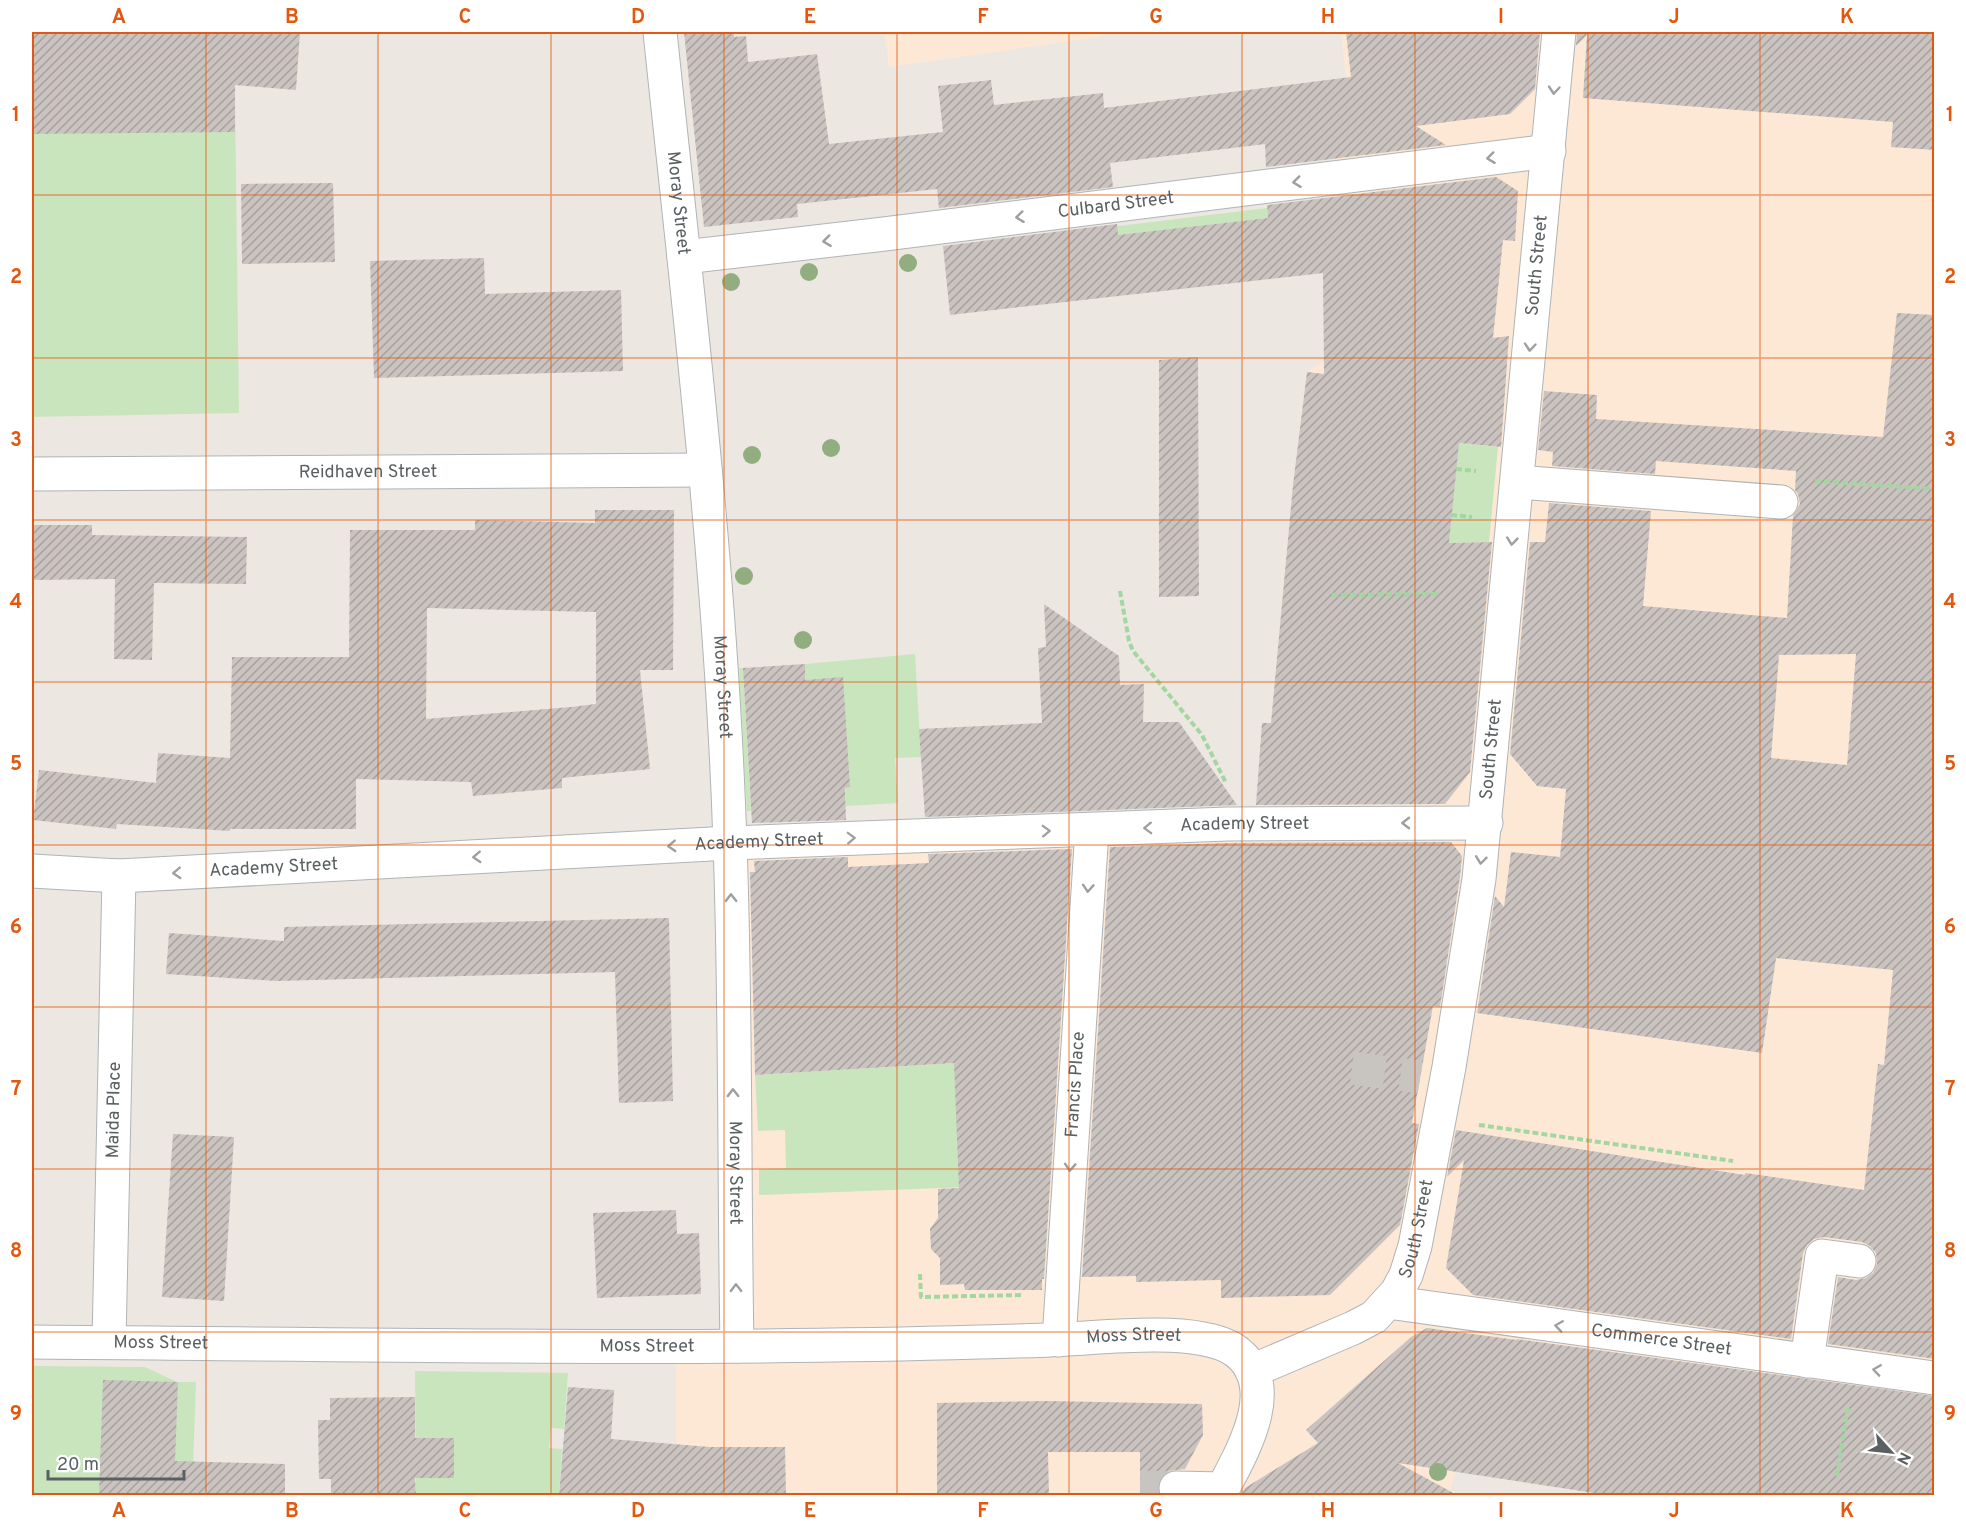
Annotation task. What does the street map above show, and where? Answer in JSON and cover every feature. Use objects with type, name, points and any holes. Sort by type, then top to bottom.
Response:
[{"type":"street","name":"Moray Street","points":[[660,32],[705,470],[718,624],[730,843],[737,1346]]},
{"type":"street","name":"South Street","points":[[1252,1371],[1374,1317],[1397,1292],[1411,1260],[1440,1119],[1434,1078],[1473,921],[1486,823],[1559,32]]},
{"type":"street","name":"Culbard Street","points":[[684,257],[778,258],[877,247],[1549,151]]},
{"type":"street","name":"Reidhaven Street","points":[[32,474],[705,470]]},
{"type":"street","points":[[1518,482],[1781,502]]},
{"type":"street","name":"Academy Street","points":[[32,871],[119,876],[730,843],[1228,824],[1486,823]]},
{"type":"street","name":"Francis Place","points":[[1059,1340],[1092,830]]},
{"type":"street","name":"Maida Place","points":[[109,1342],[119,876]]},
{"type":"street","points":[[1807,1361],[1822,1256],[1859,1260]]},
{"type":"street","name":"Commerce Street","points":[[1388,1302],[1935,1378]]},
{"type":"street","name":"Moss Street","points":[[32,1342],[737,1346],[1152,1336],[1201,1339],[1220,1344],[1239,1353],[1252,1371]]},
{"type":"street","points":[[1176,1488],[1220,1492],[1250,1434],[1254,1419],[1257,1392],[1252,1371]]},
{"type":"path","points":[[1120,591],[1133,651],[1202,735],[1228,789],[1228,824]]},
{"type":"path","points":[[1332,595],[1437,594]]},
{"type":"path","points":[[1440,1119],[1733,1161]]},
{"type":"path","points":[[920,1274],[921,1297],[1033,1295]]},
{"type":"path","points":[[1838,1476],[1854,1367]]},
{"type":"shaded area","points":[[884,32],[1101,32],[1099,37],[889,67]]},
{"type":"shaded area","points":[[1341,32],[1934,32],[1934,1495],[1583,1491],[1534,1484],[1457,1468],[1450,1490],[1459,1495],[676,1496],[676,1339],[748,1338],[740,852],[1247,817],[1263,796],[1267,750],[1260,750],[1262,723],[1271,723],[1292,493],[1307,372],[1324,361],[1323,298],[1331,297],[1340,199],[1334,142],[1352,139]]},
{"type":"green space","points":[[75,69],[179,99],[235,100],[239,413],[32,417],[32,70]]},
{"type":"green space","points":[[1267,208],[1268,218],[1095,238],[1094,229]]},
{"type":"green space","points":[[1458,443],[1498,447],[1489,542],[1449,543]]},
{"type":"green space","points":[[915,654],[921,757],[895,758],[898,803],[846,806],[843,678],[805,680],[805,664]]},
{"type":"green space","points":[[739,668],[743,668],[751,811],[747,811]]},
{"type":"green space","points":[[954,1063],[1044,1184],[759,1195],[759,1169],[786,1168],[785,1130],[758,1131],[755,1075]]},
{"type":"green space","points":[[32,1366],[145,1367],[177,1382],[196,1382],[192,1495],[32,1496]]},
{"type":"green space","points":[[415,1371],[568,1373],[564,1429],[551,1428],[549,1448],[562,1449],[559,1495],[416,1495]]},
{"type":"building","points":[[32,32],[300,32],[296,90],[235,85],[235,132],[32,134]]},
{"type":"building","points":[[684,32],[734,32],[734,37],[746,36],[748,62],[817,54],[829,144],[943,132],[938,86],[991,80],[994,105],[1103,93],[1104,108],[1351,77],[1346,32],[1540,32],[1535,89],[1510,114],[1416,126],[1446,145],[1266,167],[1265,144],[1110,163],[1113,187],[939,208],[937,189],[797,204],[798,217],[704,227]]},
{"type":"building","points":[[1577,32],[1935,32],[1935,150],[1891,147],[1893,122],[1583,98],[1587,35],[1576,46]]},
{"type":"building","points":[[1496,177],[1518,191],[1515,241],[1503,240],[1493,338],[1509,336],[1501,447],[1459,443],[1449,543],[1492,542],[1470,772],[1445,804],[1256,805],[1262,723],[1271,723],[1293,485],[1307,372],[1324,374],[1323,273],[950,315],[943,246],[1117,224],[1118,235],[1268,218],[1267,205]]},
{"type":"building","points":[[333,183],[335,262],[242,264],[241,184]]},
{"type":"building","points":[[484,258],[485,294],[621,290],[623,371],[374,378],[370,261]]},
{"type":"building","points":[[1897,313],[1935,315],[1935,1359],[1828,1344],[1838,1277],[1856,1280],[1866,1278],[1873,1273],[1877,1264],[1876,1253],[1862,1242],[1824,1237],[1814,1239],[1807,1245],[1803,1253],[1791,1339],[1473,1295],[1446,1268],[1464,1160],[1447,1177],[1456,1130],[1745,1175],[1745,1173],[1864,1190],[1878,1064],[1884,1065],[1893,970],[1776,958],[1762,1053],[1477,1013],[1495,896],[1504,907],[1511,852],[1560,857],[1566,789],[1537,786],[1510,754],[1530,542],[1545,542],[1549,503],[1651,511],[1643,606],[1787,618],[1793,516],[1800,504],[1795,490],[1796,471],[1656,461],[1655,474],[1552,466],[1553,452],[1538,450],[1544,391],[1597,395],[1596,419],[1883,437]],"holes":[[[1856,654],[1847,765],[1771,758],[1779,655]]]},
{"type":"building","points":[[1198,357],[1199,596],[1159,597],[1159,360]]},
{"type":"building","points":[[595,510],[674,510],[673,670],[640,670],[650,769],[562,778],[562,788],[473,796],[471,782],[356,779],[356,829],[230,829],[230,831],[117,824],[116,829],[33,820],[39,770],[156,783],[158,753],[230,758],[232,657],[349,657],[350,530],[475,530],[475,520],[595,523]],"holes":[[[427,608],[596,612],[596,704],[426,719]]]},
{"type":"building","points":[[32,525],[92,525],[92,535],[247,537],[246,584],[154,583],[152,660],[114,659],[115,579],[32,580]]},
{"type":"building","points":[[1044,604],[1119,656],[1120,685],[1144,684],[1143,722],[1179,722],[1237,805],[925,817],[919,729],[1042,723],[1038,648],[1046,647]]},
{"type":"building","points":[[805,664],[805,680],[843,677],[850,787],[845,788],[846,820],[752,823],[743,668]]},
{"type":"building","points":[[1451,842],[1462,856],[1460,877],[1440,1007],[1433,1006],[1412,1123],[1419,1124],[1400,1225],[1330,1295],[1221,1298],[1221,1280],[1136,1282],[1136,1276],[1082,1277],[1110,847],[1228,843]]},
{"type":"building","points":[[1072,849],[1042,1290],[965,1290],[964,1284],[940,1285],[940,1258],[931,1249],[930,1229],[938,1218],[938,1189],[959,1188],[954,1063],[755,1075],[750,872],[755,872],[754,861],[848,857],[848,867],[929,863],[928,854]]},
{"type":"building","points":[[669,918],[673,1101],[619,1103],[615,972],[277,981],[166,974],[169,933],[284,941],[284,927]]},
{"type":"building","points":[[173,1134],[234,1137],[224,1301],[162,1297]]},
{"type":"building","points":[[676,1210],[677,1234],[699,1233],[701,1294],[597,1298],[593,1213]]},
{"type":"building","points":[[1427,1328],[1935,1396],[1935,1496],[1614,1496],[1398,1463],[1459,1496],[1240,1496],[1245,1488],[1318,1443],[1306,1430],[1411,1337]]},
{"type":"building","points":[[103,1380],[178,1382],[175,1461],[285,1464],[285,1496],[99,1494]]},
{"type":"building","points":[[568,1387],[614,1390],[611,1439],[710,1447],[785,1447],[786,1496],[559,1496]]},
{"type":"building","points":[[415,1397],[415,1438],[454,1438],[454,1478],[415,1478],[416,1495],[331,1496],[331,1479],[319,1479],[318,1420],[330,1420],[330,1398]]},
{"type":"building","points":[[1047,1401],[1202,1404],[1203,1435],[1185,1469],[1168,1471],[1160,1478],[1157,1487],[1159,1496],[1140,1496],[1140,1452],[1048,1452],[1049,1496],[937,1496],[937,1403]]},
{"type":"tunnel","points":[[1352,1068],[1420,1077]]},
{"type":"tunnel","points":[[1140,1487],[1176,1488]]}]
